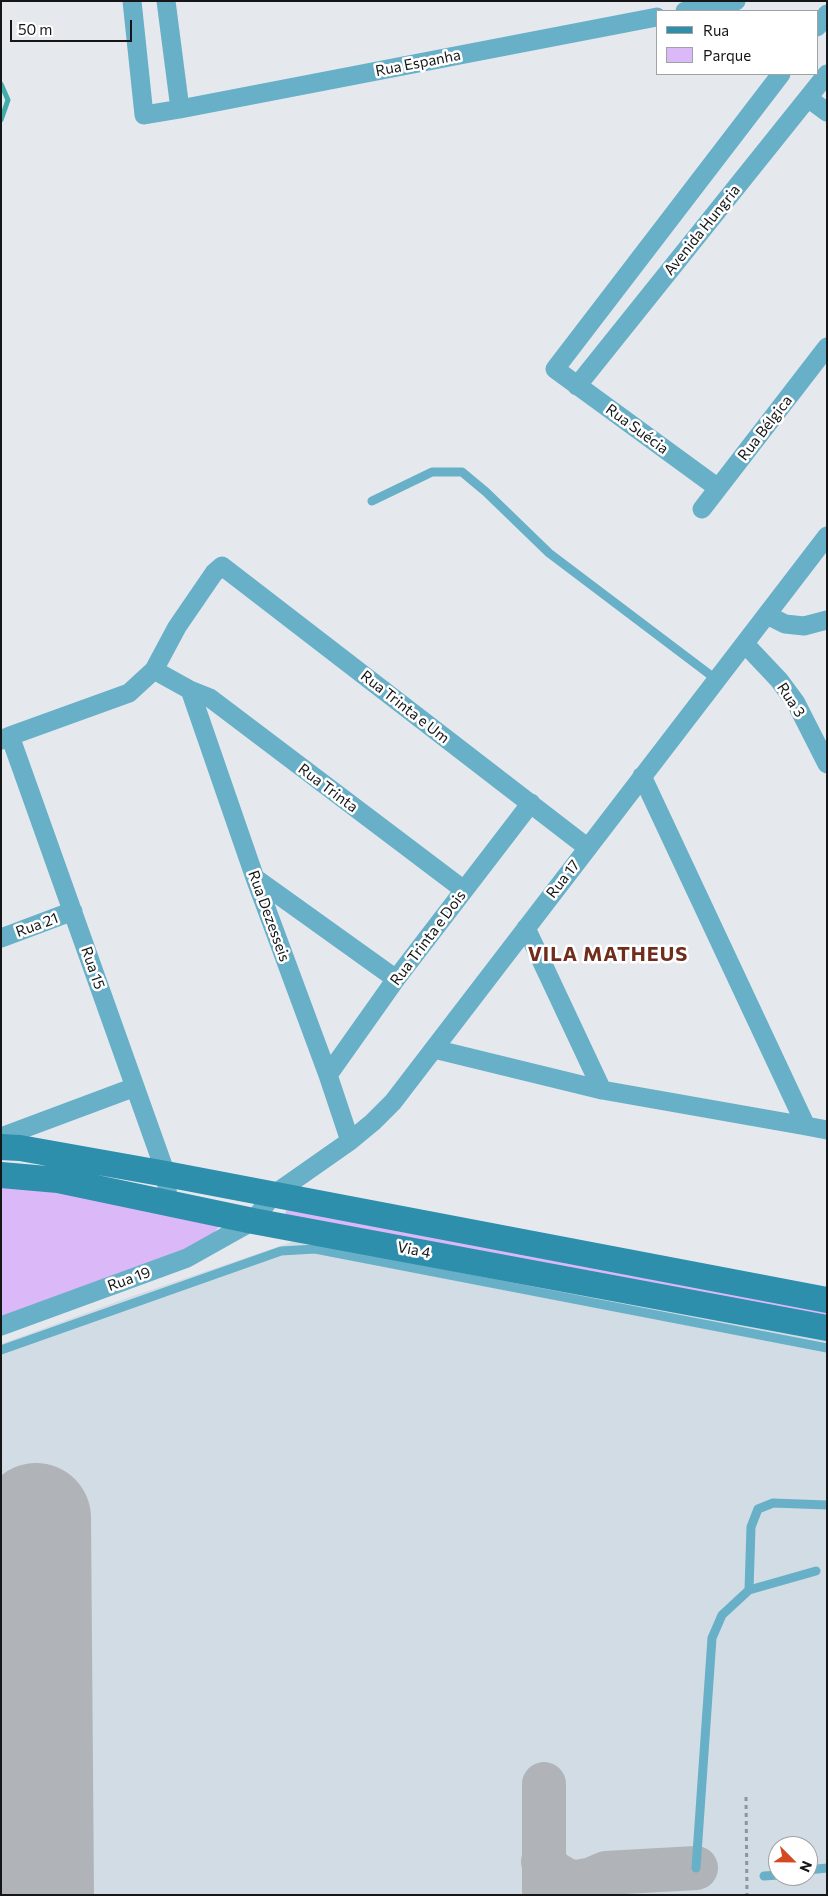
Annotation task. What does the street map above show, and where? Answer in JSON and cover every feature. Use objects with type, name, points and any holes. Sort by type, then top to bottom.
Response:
[{"type":"street","name":"Rua Espanha","points":[[132,1],[144,115],[656,17]]},
{"type":"street","points":[[166,1],[180,109]]},
{"type":"street","points":[[690,10],[736,1]]},
{"type":"street","points":[[818,26],[827,14]]},
{"type":"street","name":"Avenida Hungria","points":[[577,386],[827,74]]},
{"type":"street","name":"Avenida Hungria","points":[[555,369],[780,75]]},
{"type":"street","points":[[808,98],[827,112]]},
{"type":"street","name":"Rua Bélgica","points":[[702,508],[827,347]]},
{"type":"street","name":"Rua Suécia","points":[[555,369],[718,488]]},
{"type":"street","name":"Rua 17","points":[[252,1221],[273,1195],[350,1141],[394,1102],[827,536]]},
{"type":"street","name":"Rua 15","points":[[168,1202],[166,1174],[73,911],[6,738],[129,693],[154,670],[177,626],[214,573],[222,566]]},
{"type":"street","name":"Rua Trinta e Um","points":[[222,566],[588,848]]},
{"type":"street","points":[[767,614],[786,624],[804,626],[827,620]]},
{"type":"street","name":"Rua 3","points":[[745,644],[779,680],[796,703],[827,764]]},
{"type":"street","points":[[154,670],[190,690]]},
{"type":"street","name":"Rua Dezesseis","points":[[190,690],[255,878],[328,1075],[350,1141]]},
{"type":"street","name":"Rua Trinta","points":[[190,690],[210,698],[464,890]]},
{"type":"street","points":[[642,776],[806,1126]]},
{"type":"street","name":"Rua Trinta e Dois","points":[[328,1075],[396,979],[531,803]]},
{"type":"street","points":[[255,878],[396,979]]},
{"type":"street","name":"Rua 21","points":[[1,938],[73,911]]},
{"type":"street","points":[[526,928],[602,1090]]},
{"type":"street","points":[[434,1049],[602,1090],[827,1130]]},
{"type":"street","points":[[1,1138],[135,1087]]},
{"type":"street","name":"Via 4","points":[[1,1147],[20,1148],[166,1174],[827,1300]]},
{"type":"street","name":"Via 4","points":[[1,1175],[58,1180],[252,1221],[827,1328]]},
{"type":"street","name":"Rua 19","points":[[1,1326],[187,1258],[252,1221]]},
{"type":"lane","points":[[372,501],[432,472],[462,472],[486,492],[549,552],[717,680]]},
{"type":"lane","points":[[1,1350],[281,1251],[315,1249],[827,1348]]},
{"type":"lane","points":[[749,1590],[751,1528],[758,1509],[773,1503],[827,1505]]},
{"type":"lane","points":[[696,1868],[712,1638],[722,1615],[749,1590],[816,1571]]},
{"type":"lane","points":[[764,1876],[768,1876]]},
{"type":"path","points":[[746,1797],[747,1895]]},
{"type":"shaded area","points":[[295,1241],[827,1340],[827,1895],[1,1895],[1,1344],[127,1298]]},
{"type":"green space","points":[[1,1183],[223,1221],[214,1233],[177,1254],[1,1319]]},
{"type":"green space","points":[[287,1207],[827,1308],[827,1319],[285,1215]]},
{"type":"waterway","points":[[1,84],[8,100],[1,120]]},
{"type":"taxiway","points":[[1,1548],[36,1544]]},
{"type":"taxiway","points":[[1,1648],[7,1653],[37,1710]]},
{"type":"taxiway","points":[[544,1784],[544,1891]]},
{"type":"taxiway","points":[[543,1862],[554,1873],[566,1880],[576,1882],[592,1879],[606,1873],[696,1868]]},
{"type":"runway","points":[[36,1518],[39,1895]]},
{"type":"district","name":"VILA MATHEUS","points":[[608,954]]}]
